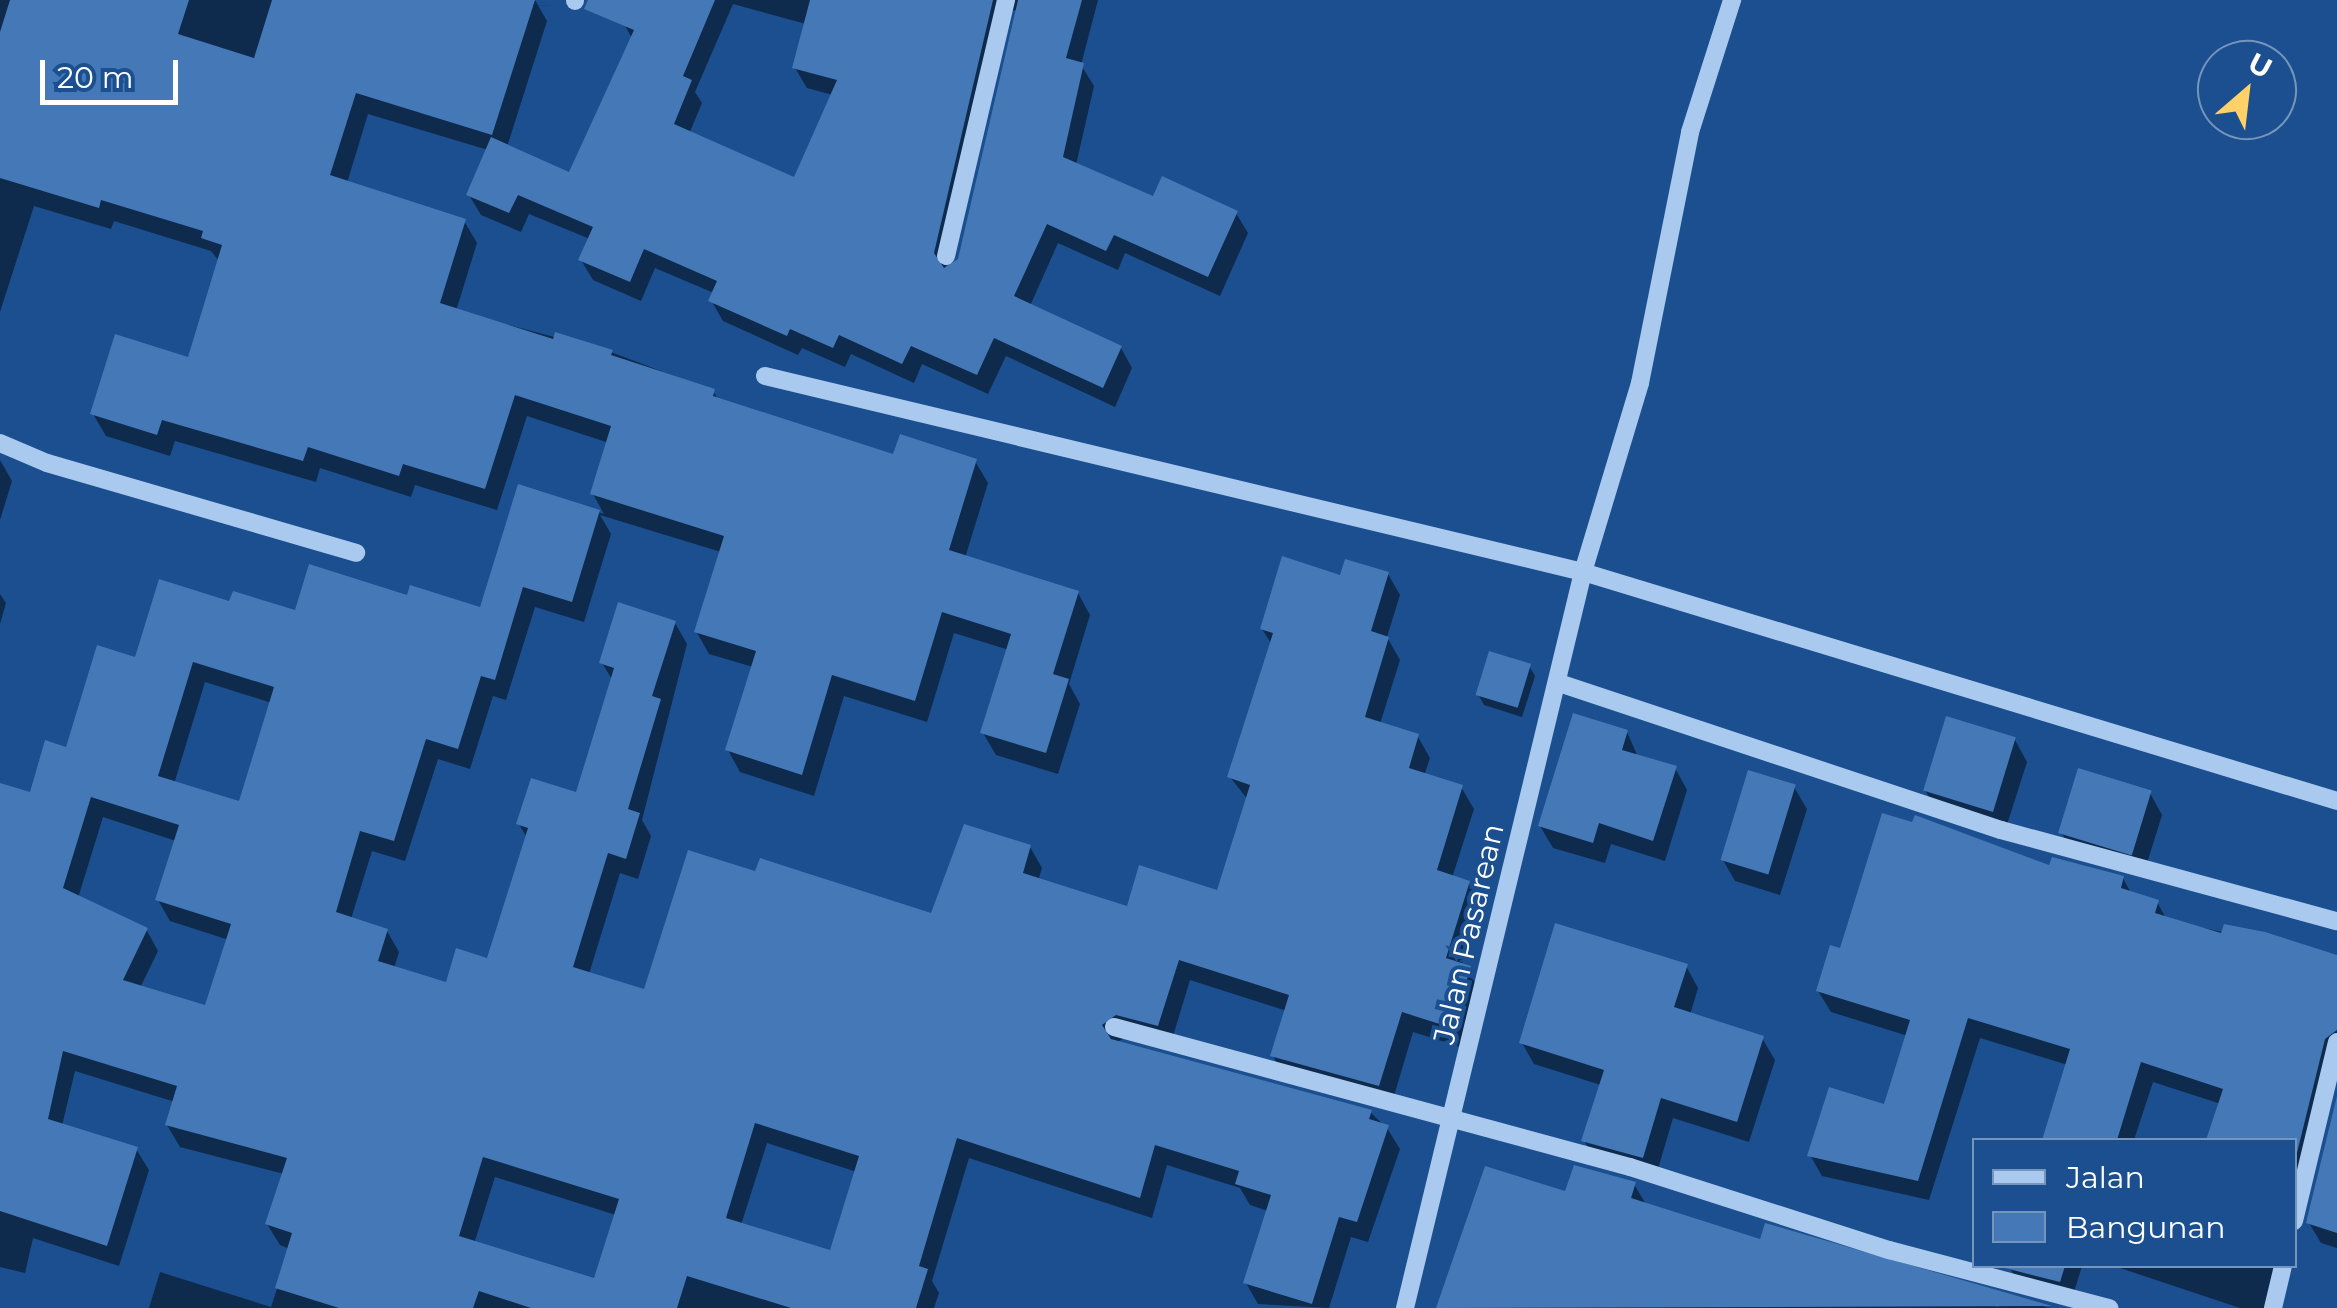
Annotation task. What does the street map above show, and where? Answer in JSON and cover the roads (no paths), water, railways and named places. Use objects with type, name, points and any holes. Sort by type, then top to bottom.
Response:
[{"type":"street","points":[[946,256],[1006,0]]},
{"type":"street","name":"Jalan Pasarean","points":[[1405,1308],[1584,572],[1640,384],[1690,132],[1732,0]]},
{"type":"street","points":[[765,376],[1584,572],[2337,801]]},
{"type":"street","points":[[0,443],[47,464],[356,553]]},
{"type":"street","points":[[1559,683],[2000,830],[2337,921]]},
{"type":"street","points":[[1114,1026],[2109,1308]]},
{"type":"street","points":[[2297,1209],[2337,1042]]},
{"type":"street","points":[[2273,1308],[2283,1268]]}]
